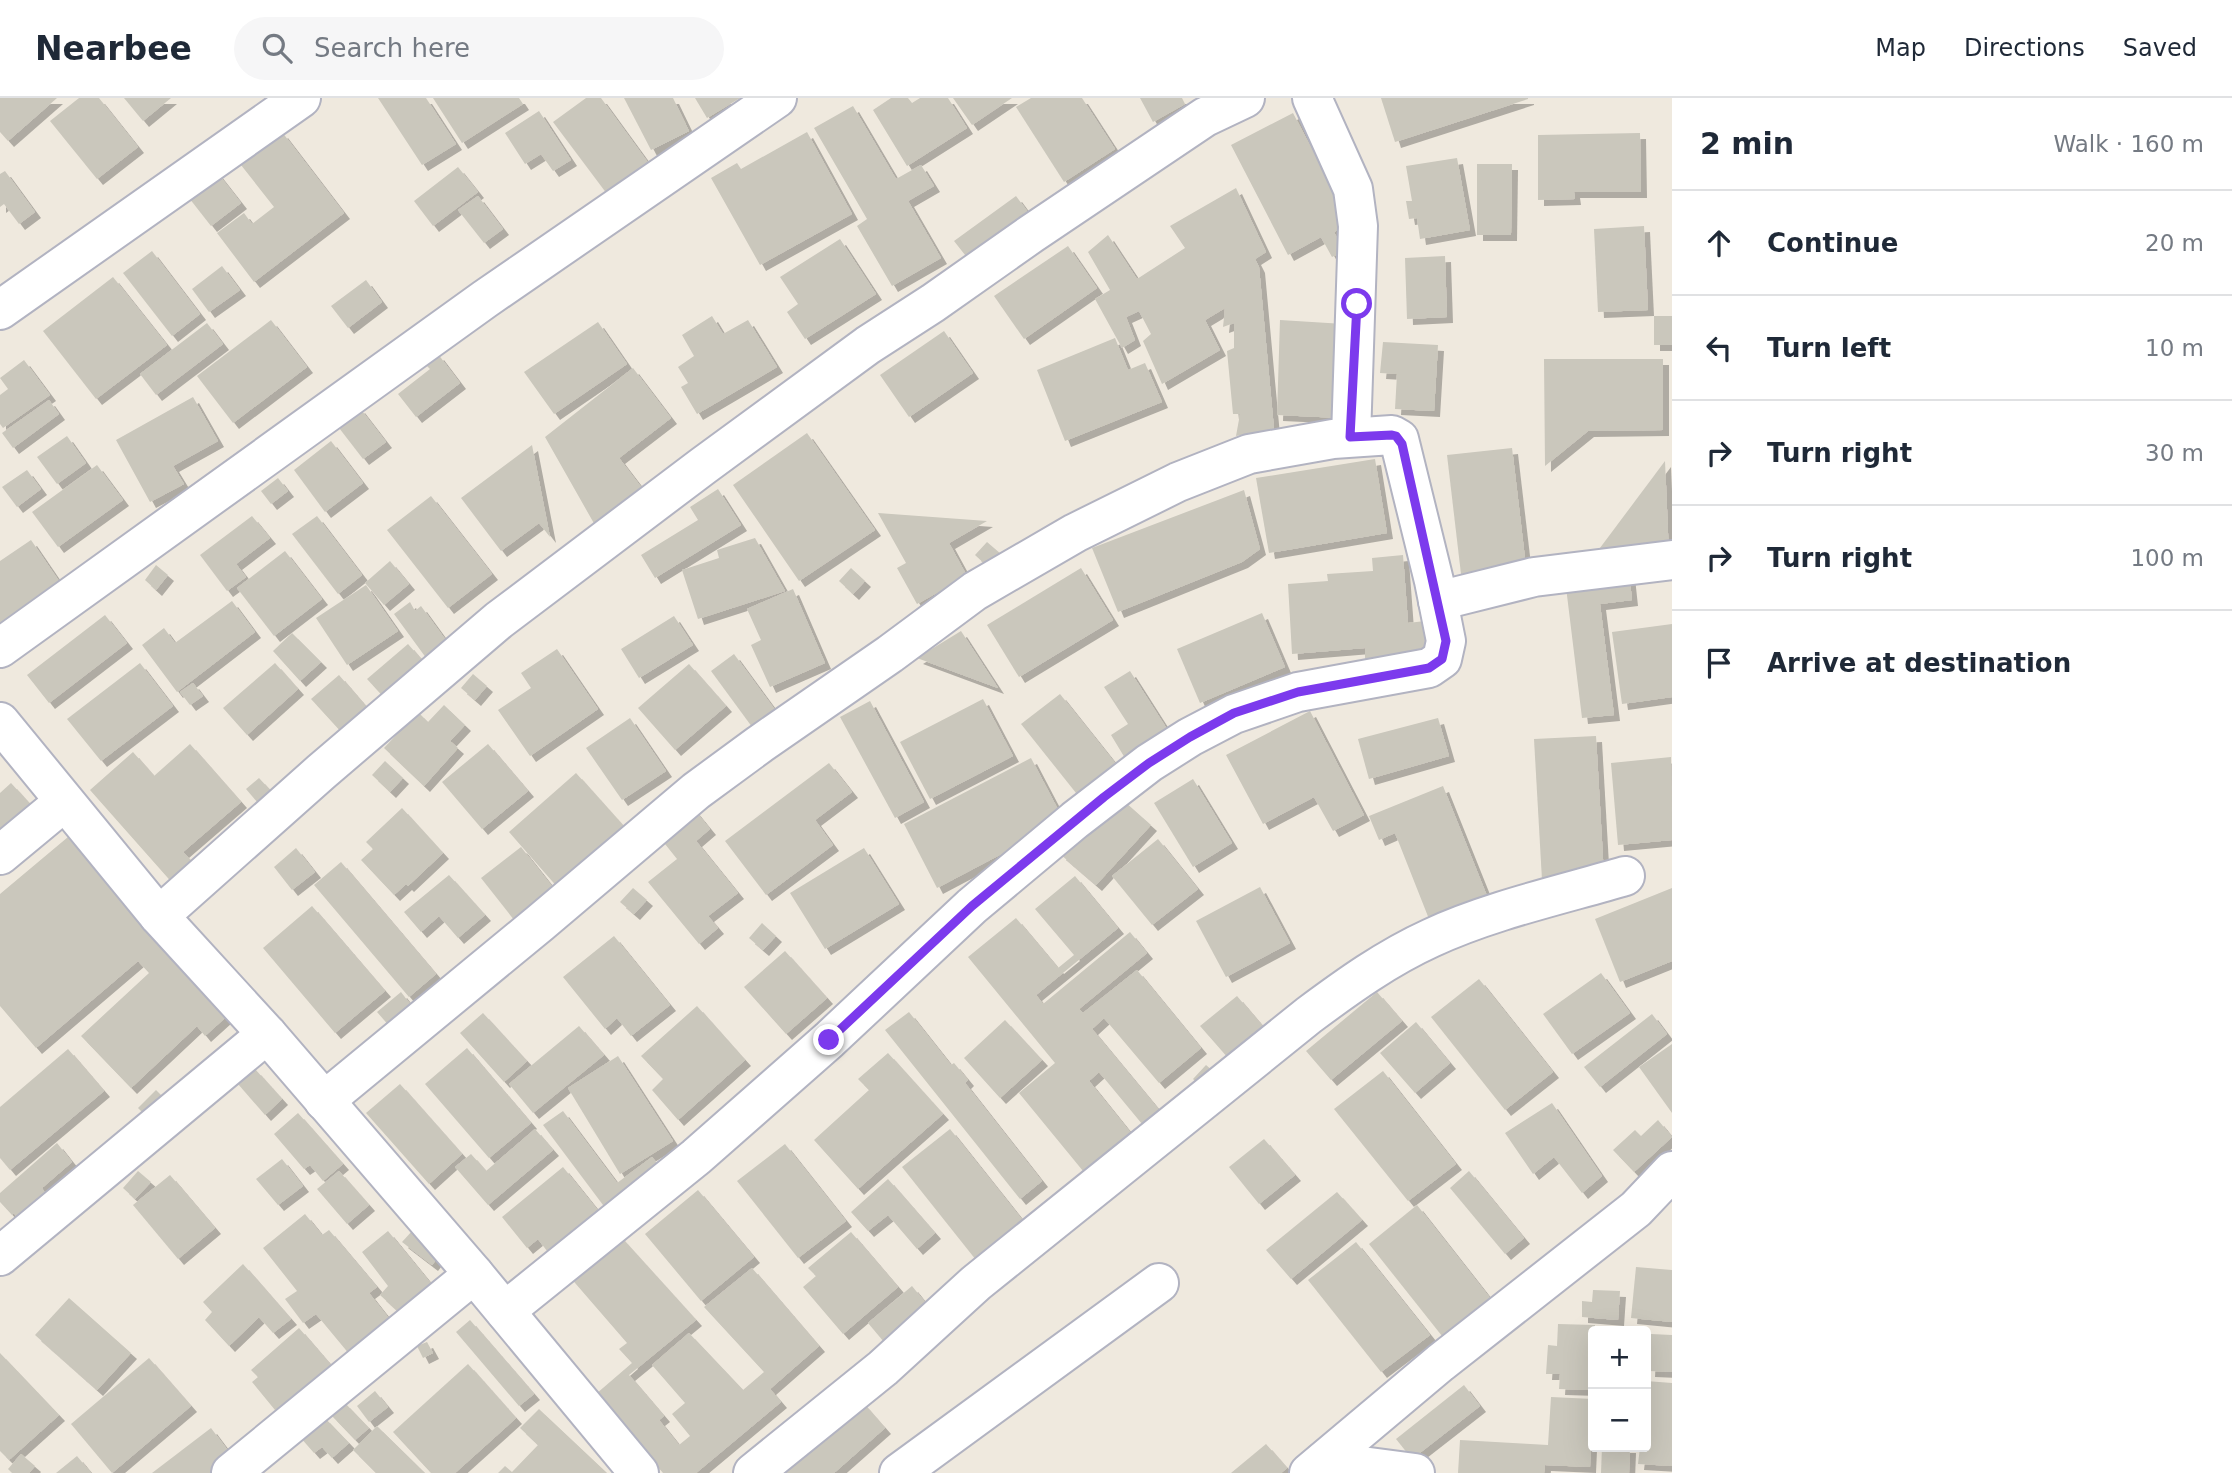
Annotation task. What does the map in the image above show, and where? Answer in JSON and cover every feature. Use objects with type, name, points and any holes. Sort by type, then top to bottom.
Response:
[{"type":"street","points":[[0,310],[301,98]]},
{"type":"street","points":[[0,648],[474,307],[777,98]]},
{"type":"street","points":[[159,916],[321,772],[499,620],[681,482],[868,345],[1031,234],[1205,117],[1245,98]]},
{"type":"street","points":[[1312,98],[1353,189],[1358,226],[1350,437]]},
{"type":"street","points":[[324,1101],[696,791],[975,591],[1075,533],[1178,482],[1249,454],[1350,437],[1392,435],[1399,439],[1446,641],[1442,659],[1429,668],[1298,692],[1234,713],[1149,763],[1075,820],[972,906],[829,1040],[696,1157],[505,1311]]},
{"type":"street","points":[[1438,601],[1534,577],[1672,560]]},
{"type":"street","points":[[0,722],[159,916],[267,1034],[474,1274],[639,1473]]},
{"type":"street","points":[[0,855],[64,802]]},
{"type":"street","points":[[753,1473],[883,1368],[987,1275],[1309,1015],[1355,981],[1392,957],[1433,936],[1486,917],[1625,876]]},
{"type":"street","points":[[0,1256],[267,1034]]},
{"type":"street","points":[[1316,1467],[1440,1363],[1654,1210],[1672,1171]]},
{"type":"street","points":[[231,1473],[474,1274]]},
{"type":"street","points":[[899,1473],[1159,1283]]},
{"type":"street","points":[[1316,1467],[1415,1473]]},
{"type":"building","points":[[0,98],[57,98],[8,141],[0,132]]},
{"type":"building","points":[[79,98],[99,98],[138,147],[97,179],[50,121]]},
{"type":"building","points":[[124,98],[171,98],[143,121]]},
{"type":"building","points":[[378,98],[426,98],[456,144],[422,165]]},
{"type":"building","points":[[433,98],[519,98],[523,104],[462,143]]},
{"type":"building","points":[[586,98],[601,98],[652,168],[610,198],[553,122]]},
{"type":"building","points":[[624,98],[673,98],[689,131],[651,150]]},
{"type":"building","points":[[695,98],[740,98],[707,118]]},
{"type":"building","points":[[891,98],[908,98],[912,103],[920,98],[948,98],[967,128],[907,166],[873,110]]},
{"type":"building","points":[[953,98],[1012,98],[972,125]]},
{"type":"building","points":[[1031,98],[1082,98],[1115,149],[1064,182],[1016,107]]},
{"type":"building","points":[[1140,98],[1182,98],[1185,104],[1153,122]]},
{"type":"building","points":[[1381,98],[1528,98],[1528,99],[1395,142]]},
{"type":"building","points":[[853,106],[896,179],[921,165],[934,186],[908,201],[941,258],[892,286],[857,226],[867,219],[814,128]]},
{"type":"building","points":[[539,111],[571,160],[553,171],[541,154],[525,164],[505,133]]},
{"type":"building","points":[[1293,113],[1351,224],[1334,232],[1344,251],[1332,257],[1321,237],[1288,255],[1231,145]]},
{"type":"building","points":[[282,132],[344,213],[254,282],[217,233],[244,213],[252,224],[274,207],[241,165]]},
{"type":"building","points":[[807,132],[852,214],[760,265],[711,178],[737,163],[741,169]]},
{"type":"building","points":[[1640,133],[1641,192],[1574,192],[1575,199],[1538,200],[1538,135]]},
{"type":"building","points":[[1457,158],[1470,230],[1420,239],[1417,218],[1409,219],[1406,201],[1412,201],[1406,166]]},
{"type":"building","points":[[1477,164],[1512,164],[1511,235],[1477,235]]},
{"type":"building","points":[[212,166],[241,203],[211,226],[182,189]]},
{"type":"building","points":[[458,167],[478,192],[433,226],[414,201]]},
{"type":"building","points":[[5,171],[35,212],[19,224],[4,204],[0,207],[0,174]]},
{"type":"building","points":[[1236,188],[1266,252],[1255,259],[1259,267],[1274,429],[1236,436],[1240,414],[1233,414],[1227,351],[1234,348],[1234,323],[1223,327],[1225,308],[1205,320],[1220,350],[1162,384],[1143,341],[1151,334],[1139,311],[1126,317],[1135,340],[1122,348],[1095,299],[1110,290],[1088,252],[1108,235],[1137,279],[1185,248],[1170,226]]},
{"type":"building","points":[[478,196],[503,229],[484,243],[458,210]]},
{"type":"building","points":[[1016,196],[1036,223],[925,304],[916,291],[954,263],[958,269],[969,260],[954,241]]},
{"type":"building","points":[[1644,226],[1648,310],[1598,312],[1594,229]]},
{"type":"building","points":[[840,239],[876,294],[805,339],[787,312],[798,304],[780,277]]},
{"type":"building","points":[[1068,246],[1097,288],[1024,339],[994,296]]},
{"type":"building","points":[[152,251],[200,314],[172,336],[123,273]]},
{"type":"building","points":[[1445,256],[1447,317],[1407,319],[1405,258]]},
{"type":"building","points":[[222,266],[240,290],[209,312],[192,289]]},
{"type":"building","points":[[113,277],[167,345],[96,399],[43,331]]},
{"type":"building","points":[[366,280],[382,302],[348,328],[331,306]]},
{"type":"building","points":[[712,316],[723,334],[748,320],[777,367],[697,414],[681,387],[688,383],[678,367],[694,356],[682,335]]},
{"type":"building","points":[[1654,316],[1672,316],[1672,345],[1654,345]]},
{"type":"building","points":[[271,320],[307,367],[233,423],[197,376]]},
{"type":"building","points":[[1280,320],[1344,324],[1340,418],[1277,415]]},
{"type":"building","points":[[598,322],[627,364],[554,414],[524,372]]},
{"type":"building","points":[[207,323],[223,344],[156,395],[140,374]]},
{"type":"building","points":[[944,331],[973,373],[909,417],[880,375]]},
{"type":"building","points":[[1115,338],[1128,370],[1145,363],[1162,402],[1065,441],[1037,370]]},
{"type":"building","points":[[1383,342],[1438,345],[1434,411],[1395,409],[1397,374],[1380,373]]},
{"type":"building","points":[[438,354],[460,383],[416,417],[398,394],[430,369],[425,364]]},
{"type":"building","points":[[1544,359],[1663,359],[1663,430],[1588,431],[1545,466]]},
{"type":"building","points":[[24,360],[50,395],[3,428],[0,424],[0,395],[8,389],[0,378]]},
{"type":"building","points":[[633,368],[671,418],[619,458],[648,496],[600,534],[545,437]]},
{"type":"building","points":[[193,397],[218,441],[173,466],[184,484],[150,502],[116,440]]},
{"type":"building","points":[[49,400],[59,414],[13,448],[2,433]]},
{"type":"building","points":[[359,407],[386,442],[363,459],[336,424]]},
{"type":"building","points":[[807,433],[875,530],[799,581],[733,485]]},
{"type":"building","points":[[67,436],[86,463],[57,484],[37,457]]},
{"type":"building","points":[[331,441],[363,483],[325,512],[294,470]]},
{"type":"building","points":[[532,445],[550,537],[539,523],[501,551],[461,498]]},
{"type":"building","points":[[1512,448],[1526,567],[1461,574],[1447,455]]},
{"type":"building","points":[[1375,459],[1387,533],[1269,553],[1256,478]]},
{"type":"building","points":[[1665,461],[1669,556],[1591,560]]},
{"type":"building","points":[[97,465],[123,500],[58,547],[32,512]]},
{"type":"building","points":[[27,470],[41,489],[17,507],[2,487]]},
{"type":"building","points":[[278,478],[288,491],[271,504],[261,491]]},
{"type":"building","points":[[718,489],[741,525],[655,578],[641,555],[698,520],[690,507]]},
{"type":"building","points":[[1244,490],[1260,549],[1242,562],[1118,612],[1092,548]]},
{"type":"building","points":[[431,496],[492,574],[448,608],[387,530]]},
{"type":"building","points":[[878,513],[987,521],[949,543],[967,576],[917,604],[897,568],[906,563]]},
{"type":"building","points":[[252,516],[270,538],[236,564],[246,577],[227,591],[200,555]]},
{"type":"building","points":[[317,516],[362,575],[338,594],[292,534]]},
{"type":"building","points":[[755,538],[785,591],[698,619],[682,570],[719,558],[717,550]]},
{"type":"building","points":[[31,540],[61,584],[0,624],[0,561]]},
{"type":"building","points":[[987,542],[1001,554],[989,568],[975,555]]},
{"type":"building","points":[[285,551],[322,599],[274,636],[237,588]]},
{"type":"building","points":[[1403,555],[1408,623],[1425,621],[1428,657],[1365,661],[1365,648],[1292,654],[1288,584],[1328,581],[1327,574],[1373,571],[1372,558]]},
{"type":"building","points":[[390,561],[409,584],[384,605],[365,583]]},
{"type":"building","points":[[156,565],[168,575],[156,590],[145,580]]},
{"type":"building","points":[[851,568],[865,581],[853,594],[839,581]]},
{"type":"building","points":[[1081,568],[1113,620],[1019,677],[987,625]]},
{"type":"building","points":[[1629,572],[1632,600],[1600,604],[1614,715],[1582,718],[1565,579]]},
{"type":"building","points":[[366,585],[398,631],[347,665],[316,618]]},
{"type":"building","points":[[793,589],[825,663],[770,687],[751,645],[761,640],[747,609]]},
{"type":"building","points":[[232,601],[255,632],[177,692],[142,645],[164,628],[175,643]]},
{"type":"building","points":[[410,602],[415,611],[421,606],[453,650],[432,666],[394,614]]},
{"type":"building","points":[[1262,613],[1285,667],[1200,703],[1177,649]]},
{"type":"building","points":[[105,615],[127,643],[49,703],[27,675]]},
{"type":"building","points":[[674,616],[693,645],[639,678],[621,649]]},
{"type":"building","points":[[1672,624],[1672,697],[1622,704],[1612,632]]},
{"type":"building","points":[[961,631],[998,688],[917,658]]},
{"type":"building","points":[[292,633],[321,662],[300,681],[273,651]]},
{"type":"building","points":[[408,644],[428,667],[388,702],[367,679]]},
{"type":"building","points":[[557,649],[598,709],[530,756],[498,710],[531,688],[521,673]]},
{"type":"building","points":[[734,654],[778,714],[755,731],[711,671]]},
{"type":"building","points":[[140,663],[173,706],[101,761],[67,719]]},
{"type":"building","points":[[275,663],[298,689],[247,735],[223,708]]},
{"type":"building","points":[[689,664],[726,706],[675,750],[638,708]]},
{"type":"building","points":[[1130,671],[1174,740],[1131,768],[1111,735],[1128,724],[1104,687]]},
{"type":"building","points":[[473,674],[487,686],[475,700],[461,688]]},
{"type":"building","points":[[339,675],[369,710],[343,734],[311,699]]},
{"type":"building","points":[[193,683],[203,696],[190,705],[180,692]]},
{"type":"building","points":[[1060,694],[1123,773],[1084,803],[1021,724]]},
{"type":"building","points":[[983,699],[1013,756],[930,799],[900,742]]},
{"type":"building","points":[[870,701],[924,802],[895,818],[840,717]]},
{"type":"building","points":[[444,705],[465,725],[450,741],[458,748],[424,786],[384,748],[418,712],[428,722]]},
{"type":"building","points":[[1310,711],[1364,815],[1333,831],[1314,797],[1263,824],[1226,755]]},
{"type":"building","points":[[630,718],[666,771],[622,800],[586,748]]},
{"type":"building","points":[[1438,718],[1449,756],[1369,779],[1358,739]]},
{"type":"building","points":[[1596,736],[1604,876],[1542,880],[1534,739]]},
{"type":"building","points":[[190,744],[241,802],[183,852],[197,867],[175,886],[90,790],[133,752],[154,776]]},
{"type":"building","points":[[488,744],[528,791],[482,829],[442,782]]},
{"type":"building","points":[[1671,757],[1672,840],[1618,845],[1611,763]]},
{"type":"building","points":[[1031,758],[1064,821],[937,888],[904,824]]},
{"type":"building","points":[[385,761],[403,778],[390,792],[372,775]]},
{"type":"building","points":[[829,763],[852,792],[815,820],[833,845],[766,895],[725,841]]},
{"type":"building","points":[[576,773],[627,830],[559,889],[509,832]]},
{"type":"building","points":[[259,778],[271,791],[258,803],[246,789]]},
{"type":"building","points":[[1193,779],[1232,843],[1193,867],[1154,803]]},
{"type":"building","points":[[11,783],[41,816],[0,851],[0,793]]},
{"type":"building","points":[[1443,786],[1487,896],[1429,919],[1395,833],[1379,840],[1369,816]]},
{"type":"building","points":[[1116,794],[1151,825],[1096,885],[1060,854]]},
{"type":"building","points":[[688,802],[710,829],[696,841],[738,893],[708,916],[718,928],[699,944],[648,882],[677,859],[653,829]]},
{"type":"building","points":[[402,808],[443,853],[408,886],[406,884],[394,895],[361,860],[373,849],[366,842]]},
{"type":"building","points":[[68,837],[226,1017],[205,1036],[197,1026],[131,1088],[81,1036],[149,973],[138,961],[36,1048],[0,1006],[0,894]]},
{"type":"building","points":[[1158,839],[1198,889],[1152,925],[1112,876]]},
{"type":"building","points":[[521,847],[558,894],[518,925],[481,878]]},
{"type":"building","points":[[296,848],[315,872],[292,890],[274,867]]},
{"type":"building","points":[[864,848],[899,904],[825,949],[790,893]]},
{"type":"building","points":[[341,862],[436,974],[409,997],[314,885]]},
{"type":"building","points":[[449,875],[485,915],[458,938],[439,916],[421,932],[404,912]]},
{"type":"building","points":[[1075,876],[1118,928],[1036,995],[1043,1004],[1130,932],[1147,953],[1079,1009],[1083,1013],[1137,970],[1201,1048],[1159,1083],[1104,1018],[1092,1029],[1164,1116],[1147,1130],[1099,1072],[1089,1081],[1130,1132],[1083,1171],[1019,1093],[1055,1063],[968,957],[1016,918],[1058,968],[1074,955],[1035,909]]},
{"type":"building","points":[[1260,887],[1290,943],[1226,977],[1196,921]]},
{"type":"building","points":[[633,888],[647,900],[634,914],[620,902]]},
{"type":"building","points":[[1672,888],[1672,961],[1620,982],[1595,919]]},
{"type":"building","points":[[312,906],[385,991],[335,1033],[263,948]]},
{"type":"building","points":[[762,923],[776,936],[763,950],[749,938]]},
{"type":"building","points":[[614,936],[670,1005],[631,1036],[617,1018],[605,1029],[563,977]]},
{"type":"building","points":[[785,951],[827,998],[786,1034],[744,987]]},
{"type":"building","points":[[1601,973],[1630,1013],[1572,1054],[1543,1014]]},
{"type":"building","points":[[1479,979],[1553,1072],[1505,1110],[1431,1017]]},
{"type":"building","points":[[401,992],[414,1009],[391,1028],[377,1012]]},
{"type":"building","points":[[1377,992],[1402,1021],[1331,1080],[1306,1051]]},
{"type":"building","points":[[1237,996],[1271,1036],[1236,1067],[1200,1026]]},
{"type":"building","points":[[697,1006],[745,1060],[678,1120],[652,1090],[663,1079],[641,1056]]},
{"type":"building","points":[[909,1012],[951,1065],[954,1063],[968,1080],[965,1083],[1042,1181],[1020,1199],[885,1030]]},
{"type":"building","points":[[483,1013],[527,1061],[504,1082],[460,1033]]},
{"type":"building","points":[[1652,1014],[1667,1034],[1600,1087],[1584,1067]]},
{"type":"building","points":[[1005,1020],[1042,1060],[1000,1098],[964,1058]]},
{"type":"building","points":[[1416,1022],[1450,1063],[1415,1093],[1380,1053]]},
{"type":"building","points":[[579,1026],[604,1055],[533,1113],[509,1084]]},
{"type":"building","points":[[1672,1044],[1672,1113],[1639,1067]]},
{"type":"building","points":[[467,1048],[531,1123],[489,1158],[425,1084]]},
{"type":"building","points":[[68,1049],[104,1091],[10,1170],[0,1158],[0,1107]]},
{"type":"building","points":[[888,1053],[943,1114],[858,1189],[814,1140],[869,1090],[858,1079]]},
{"type":"building","points":[[618,1056],[673,1141],[620,1174],[568,1088]]},
{"type":"building","points":[[1206,1065],[1220,1077],[1207,1092],[1193,1079]]},
{"type":"building","points":[[255,1069],[282,1099],[265,1115],[238,1084]]},
{"type":"building","points":[[1383,1071],[1456,1164],[1408,1201],[1334,1109]]},
{"type":"building","points":[[400,1084],[462,1154],[429,1184],[366,1113]]},
{"type":"building","points":[[156,1090],[167,1101],[150,1120],[138,1108]]},
{"type":"building","points":[[1552,1103],[1602,1176],[1582,1193],[1554,1157],[1533,1174],[1505,1133]]},
{"type":"building","points":[[563,1111],[617,1183],[652,1157],[667,1176],[612,1217],[543,1125]]},
{"type":"building","points":[[298,1113],[343,1164],[323,1181],[310,1165],[304,1169],[274,1134]]},
{"type":"building","points":[[1658,1120],[1672,1137],[1634,1172],[1613,1150],[1635,1130],[1641,1136]]},
{"type":"building","points":[[535,1129],[553,1150],[488,1205],[455,1167],[471,1154],[486,1171]]},
{"type":"building","points":[[950,1129],[1024,1222],[976,1260],[902,1167]]},
{"type":"building","points":[[1264,1139],[1295,1175],[1259,1204],[1229,1167]]},
{"type":"building","points":[[57,1143],[72,1162],[42,1188],[52,1205],[21,1224],[14,1213],[12,1215],[0,1202],[0,1193]]},
{"type":"building","points":[[785,1144],[846,1221],[798,1258],[737,1181]]},
{"type":"building","points":[[282,1159],[303,1186],[278,1205],[256,1179]]},
{"type":"building","points":[[563,1167],[604,1218],[553,1259],[538,1239],[527,1248],[502,1217]]},
{"type":"building","points":[[138,1171],[151,1182],[135,1199],[123,1188]]},
{"type":"building","points":[[339,1171],[369,1205],[347,1224],[317,1189]]},
{"type":"building","points":[[1469,1171],[1524,1238],[1505,1254],[1450,1188]]},
{"type":"building","points":[[170,1175],[215,1228],[178,1259],[133,1205]]},
{"type":"building","points":[[888,1179],[935,1233],[917,1249],[888,1215],[868,1231],[851,1212]]},
{"type":"building","points":[[698,1190],[754,1257],[701,1301],[645,1234]]},
{"type":"building","points":[[1337,1192],[1362,1220],[1291,1279],[1266,1250]]},
{"type":"building","points":[[1417,1205],[1490,1298],[1442,1336],[1369,1244]]},
{"type":"building","points":[[305,1214],[322,1235],[329,1230],[377,1287],[369,1293],[391,1321],[350,1355],[316,1314],[303,1323],[285,1299],[297,1291],[263,1248]]},
{"type":"building","points":[[413,1230],[442,1252],[432,1265],[402,1242]]},
{"type":"building","points":[[388,1231],[437,1291],[404,1317],[380,1295],[388,1286],[362,1252]]},
{"type":"building","points":[[851,1232],[898,1287],[843,1334],[803,1287],[816,1276],[808,1268]]},
{"type":"building","points":[[619,1235],[696,1320],[629,1375],[664,1416],[659,1420],[679,1445],[690,1436],[672,1414],[685,1403],[652,1365],[689,1333],[743,1390],[764,1372],[704,1307],[752,1268],[819,1346],[770,1389],[781,1402],[696,1473],[663,1473],[596,1394],[632,1363],[619,1349],[627,1343],[569,1276]]},
{"type":"building","points":[[1356,1242],[1430,1335],[1381,1372],[1308,1280]]},
{"type":"building","points":[[243,1264],[291,1319],[273,1333],[259,1317],[229,1346],[205,1320],[212,1312],[203,1302]]},
{"type":"building","points":[[1636,1267],[1672,1270],[1672,1322],[1631,1318]]},
{"type":"building","points":[[912,1286],[933,1312],[889,1348],[868,1323]]},
{"type":"building","points":[[1593,1290],[1620,1291],[1618,1320],[1582,1317],[1582,1301],[1592,1302]]},
{"type":"building","points":[[69,1298],[131,1353],[97,1390],[35,1335]]},
{"type":"building","points":[[470,1320],[534,1394],[519,1406],[456,1332]]},
{"type":"building","points":[[1558,1324],[1595,1325],[1588,1326],[1588,1390],[1559,1389],[1560,1374],[1546,1374],[1548,1345],[1557,1346]]},
{"type":"building","points":[[299,1328],[336,1371],[289,1413],[282,1405],[275,1410],[252,1382],[258,1377],[251,1370]]},
{"type":"building","points":[[1651,1334],[1672,1335],[1672,1372],[1651,1371]]},
{"type":"building","points":[[427,1342],[433,1353],[423,1358],[417,1346]]},
{"type":"building","points":[[0,1353],[59,1415],[9,1460],[0,1451]]},
{"type":"building","points":[[149,1358],[191,1406],[112,1473],[71,1424]]},
{"type":"building","points":[[468,1364],[516,1418],[455,1473],[431,1473],[393,1432]]},
{"type":"building","points":[[1651,1381],[1672,1383],[1672,1466],[1638,1464],[1639,1452],[1651,1452]]},
{"type":"building","points":[[1464,1385],[1480,1406],[1412,1459],[1396,1439]]},
{"type":"building","points":[[375,1391],[388,1407],[369,1422],[357,1406]]},
{"type":"building","points":[[856,1395],[885,1428],[834,1473],[767,1473]]},
{"type":"building","points":[[1551,1397],[1588,1399],[1590,1467],[1545,1465],[1544,1473],[1458,1473],[1460,1440],[1548,1445]]},
{"type":"building","points":[[344,1402],[369,1428],[355,1440],[331,1415]]},
{"type":"building","points":[[539,1409],[607,1473],[498,1473],[505,1466],[512,1472],[538,1445],[520,1428]]},
{"type":"building","points":[[324,1417],[349,1443],[332,1458],[322,1447],[314,1453],[300,1437]]},
{"type":"building","points":[[377,1426],[425,1473],[376,1473],[353,1450]]},
{"type":"building","points":[[211,1428],[235,1460],[218,1473],[152,1473]]},
{"type":"building","points":[[1266,1444],[1287,1468],[1281,1473],[1231,1473]]},
{"type":"building","points":[[1602,1452],[1630,1452],[1629,1473],[1601,1473]]},
{"type":"building","points":[[21,1454],[35,1466],[29,1473],[12,1473],[8,1469]]},
{"type":"building","points":[[77,1456],[91,1473],[56,1473]]},
{"type":"route","points":[[829,1040],[972,906],[1104,797],[1149,763],[1190,737],[1234,713],[1298,692],[1429,668],[1442,659],[1446,641],[1402,444],[1392,435],[1350,437],[1357,304]]}]
